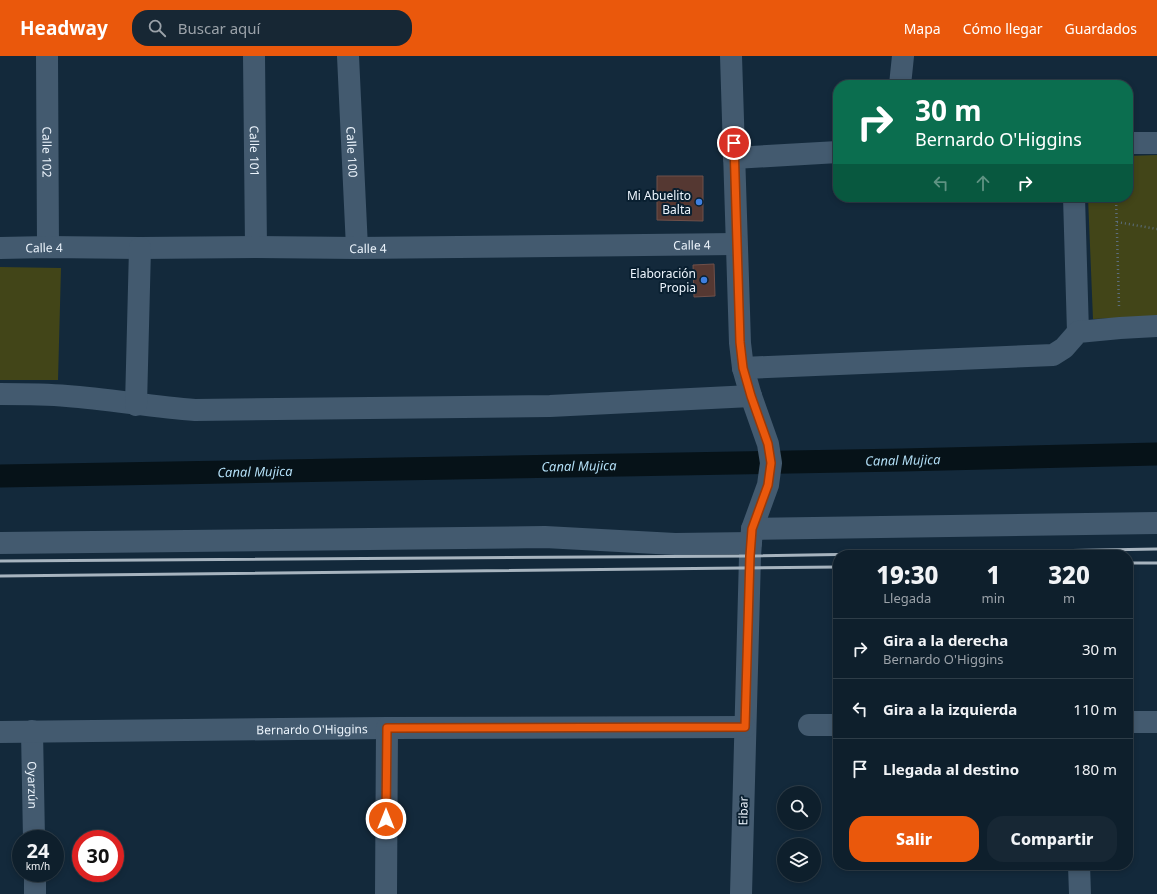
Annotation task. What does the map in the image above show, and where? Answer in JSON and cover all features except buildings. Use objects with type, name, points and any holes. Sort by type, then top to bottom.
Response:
[{"type":"street","name":"Calle 102","points":[[47,56],[48,247]]},
{"type":"street","name":"Calle 101","points":[[254,56],[256,247]]},
{"type":"street","name":"Calle 100","points":[[348,56],[357,248]]},
{"type":"street","name":"Eibar","points":[[731,56],[740,342],[743,368],[768,444],[771,463],[768,485],[752,536],[750,556],[741,894]]},
{"type":"street","points":[[901,80],[903,56]]},
{"type":"street","points":[[1133,144],[1157,143]]},
{"type":"street","points":[[734,158],[833,152]]},
{"type":"street","points":[[743,368],[1052,355],[1064,348],[1078,332],[1074,202]]},
{"type":"street","name":"Calle 4","points":[[0,248],[357,248],[736,244]]},
{"type":"street","points":[[136,405],[140,248]]},
{"type":"street","points":[[1078,332],[1157,326]]},
{"type":"street","points":[[0,394],[69,396],[136,405],[195,410],[550,406],[751,396]]},
{"type":"street","points":[[0,543],[545,537],[675,544],[752,536],[1157,523]]},
{"type":"street","points":[[1133,722],[1157,722]]},
{"type":"street","points":[[809,725],[833,725]]},
{"type":"street","name":"Bernardo O'Higgins","points":[[0,732],[387,728],[745,727]]},
{"type":"street","points":[[386,894],[387,728]]},
{"type":"street","name":"Oyarzún","points":[[32,731],[34,830]]},
{"type":"street","points":[[1079,870],[1080,894]]},
{"type":"street","points":[[35,882],[35,894]]},
{"type":"path","points":[[1116,202],[1120,328]]},
{"type":"path","points":[[1117,222],[1157,229]]},
{"type":"green space","points":[[1157,155],[1157,316],[1093,319],[1088,202],[1133,202],[1133,156]]},
{"type":"green space","points":[[0,267],[61,268],[58,380],[0,380]]},
{"type":"waterway","name":"Canal Mujica","points":[[0,476],[1157,454]]},
{"type":"railway","points":[[1099,550],[1157,549]]},
{"type":"railway","points":[[0,561],[833,555]]},
{"type":"railway","points":[[1133,563],[1157,563]]},
{"type":"railway","points":[[0,576],[833,567]]},
{"type":"place","name":"Mi Abuelito Balta","points":[[699,202]]},
{"type":"place","name":"Elaboración Propia","points":[[704,280]]},
{"type":"route","points":[[386,819],[387,728],[745,727],[752,529],[768,485],[771,463],[768,444],[743,368],[740,342],[736,244],[734,143]]}]
